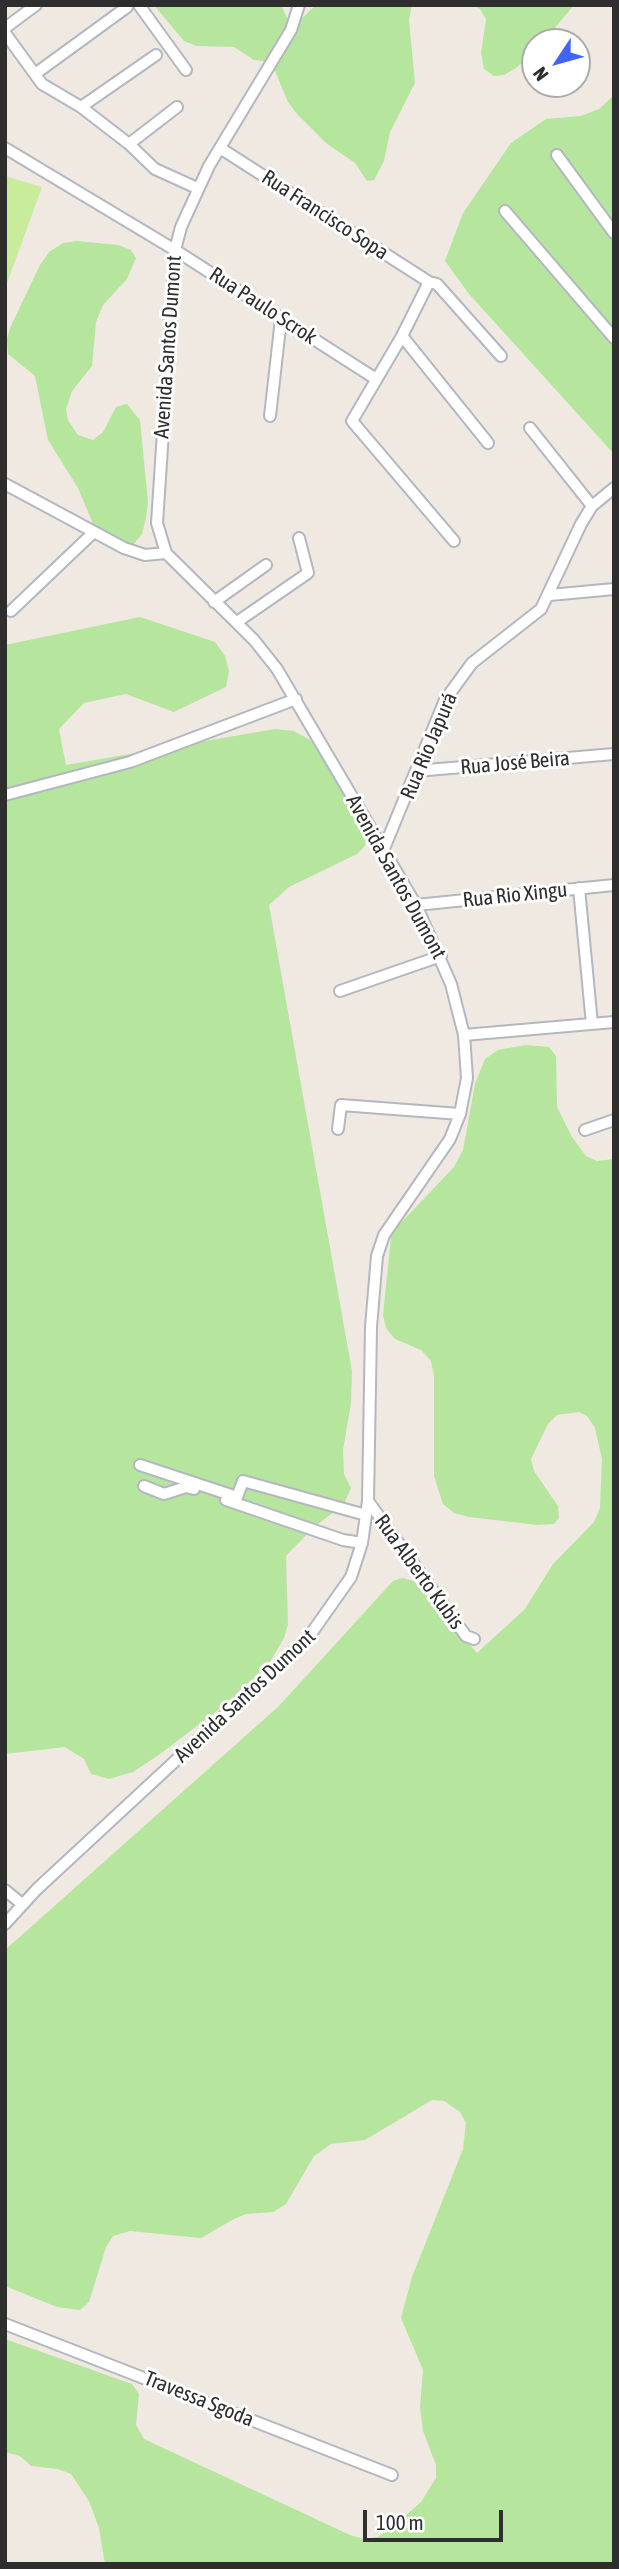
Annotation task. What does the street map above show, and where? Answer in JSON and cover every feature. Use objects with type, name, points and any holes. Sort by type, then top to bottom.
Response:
[{"type":"street","points":[[36,5],[5,30],[42,84],[81,107],[129,144],[155,169],[197,188]]},
{"type":"street","points":[[139,5],[186,70]]},
{"type":"street","name":"Avenida Santos Dumont","points":[[5,1924],[22,1904],[308,1639],[351,1577],[362,1543],[368,1501],[371,1327],[377,1256],[384,1235],[433,1166],[460,1114],[467,1078],[464,1035],[440,956],[416,905],[296,699],[269,659],[237,621],[214,602],[166,553],[157,523],[156,499],[175,250],[197,188],[291,30],[299,5]]},
{"type":"street","points":[[35,74],[127,7]]},
{"type":"street","points":[[81,107],[156,55]]},
{"type":"street","points":[[129,144],[177,107]]},
{"type":"street","name":"Rua Paulo Scrok","points":[[5,148],[175,250],[376,379]]},
{"type":"street","name":"Rua Francisco Sopa","points":[[220,148],[429,282],[437,284],[501,356]]},
{"type":"street","points":[[557,155],[614,233]]},
{"type":"street","points":[[505,211],[614,338]]},
{"type":"street","points":[[429,282],[402,336],[352,421],[454,541]]},
{"type":"street","points":[[270,416],[281,319]]},
{"type":"street","points":[[402,336],[488,443]]},
{"type":"street","points":[[530,428],[592,506]]},
{"type":"street","points":[[5,484],[94,532],[145,555],[166,553]]},
{"type":"street","name":"Rua Rio Japurá","points":[[383,851],[445,700],[458,679],[472,663],[541,609],[550,595],[581,524],[592,506],[614,488]]},
{"type":"street","points":[[11,611],[94,532]]},
{"type":"street","points":[[237,621],[308,573],[299,537]]},
{"type":"street","points":[[214,602],[266,565]]},
{"type":"street","points":[[550,595],[614,589]]},
{"type":"street","points":[[5,795],[130,762],[296,699]]},
{"type":"street","name":"Rua José Beira","points":[[416,771],[614,754]]},
{"type":"street","name":"Rua Rio Xingu","points":[[416,905],[614,884]]},
{"type":"street","points":[[579,888],[592,1024]]},
{"type":"street","points":[[340,991],[440,956]]},
{"type":"street","points":[[464,1035],[614,1022]]},
{"type":"street","points":[[338,1129],[341,1105],[460,1114]]},
{"type":"street","points":[[585,1130],[614,1120]]},
{"type":"street","points":[[140,1465],[237,1497],[243,1481],[366,1515]]},
{"type":"street","points":[[144,1486],[164,1493],[186,1487],[343,1540],[362,1543]]},
{"type":"street","name":"Rua Alberto Kubis","points":[[368,1501],[466,1636],[474,1639]]},
{"type":"street","points":[[5,1890],[22,1904]]},
{"type":"street","name":"Travessa Sgoda","points":[[5,2324],[392,2475]]},
{"type":"green space","points":[[154,5],[281,5],[288,20],[298,22],[316,5],[412,5],[409,20],[415,83],[390,132],[384,161],[374,180],[367,181],[355,163],[326,143],[297,114],[288,102],[275,71],[263,61],[254,60],[234,47],[197,46],[184,41]]},
{"type":"green space","points":[[472,5],[574,5],[555,28],[521,28],[521,63],[504,75],[494,76],[484,69],[481,53],[486,19],[480,9]]},
{"type":"green space","points":[[614,95],[614,454],[469,294],[445,261],[463,213],[511,143],[546,119],[581,116],[599,109]]},
{"type":"green space","points":[[5,176],[42,187],[5,289]]},
{"type":"green space","points":[[77,241],[118,245],[131,250],[136,258],[127,279],[103,305],[96,322],[92,366],[72,391],[66,409],[68,420],[78,435],[93,440],[103,432],[116,407],[127,404],[140,420],[148,502],[146,518],[142,534],[133,545],[124,547],[94,526],[78,488],[48,440],[35,376],[8,354],[7,339],[10,328],[40,265],[49,252],[63,243]]},
{"type":"green space","points":[[140,617],[215,642],[225,656],[229,671],[226,687],[174,712],[126,694],[84,703],[59,729],[66,765],[275,729],[294,731],[310,740],[334,762],[364,819],[367,834],[365,846],[357,854],[289,887],[269,905],[352,1371],[351,1403],[343,1450],[344,1474],[351,1488],[344,1504],[313,1528],[286,1556],[288,1624],[284,1638],[270,1662],[226,1704],[160,1754],[133,1772],[109,1779],[91,1774],[84,1759],[65,1747],[5,1754],[5,645]]},
{"type":"green space","points":[[526,1045],[549,1047],[556,1056],[557,1107],[572,1137],[586,1156],[597,1161],[614,1159],[614,2564],[105,2564],[99,2528],[89,2501],[71,2474],[58,2469],[31,2466],[20,2456],[5,2452],[5,2339],[132,2384],[139,2394],[136,2425],[144,2439],[350,2535],[364,2539],[378,2537],[421,2502],[436,2478],[436,2465],[423,2431],[420,2407],[423,2370],[401,2318],[412,2277],[463,2149],[466,2123],[460,2112],[444,2101],[432,2100],[365,2140],[331,2144],[314,2156],[286,2204],[273,2212],[246,2214],[201,2238],[130,2231],[113,2236],[106,2247],[89,2302],[80,2310],[57,2307],[5,2286],[5,1950],[279,1706],[393,1581],[402,1578],[414,1581],[477,1653],[525,1609],[553,1564],[594,1522],[600,1508],[602,1459],[595,1428],[587,1416],[579,1412],[557,1415],[548,1424],[531,1459],[534,1471],[558,1506],[559,1518],[554,1524],[538,1525],[469,1517],[454,1513],[443,1504],[434,1476],[434,1376],[431,1361],[421,1350],[395,1339],[386,1328],[383,1315],[391,1237],[397,1227],[454,1167],[463,1150],[475,1084],[485,1059],[498,1050]]}]
